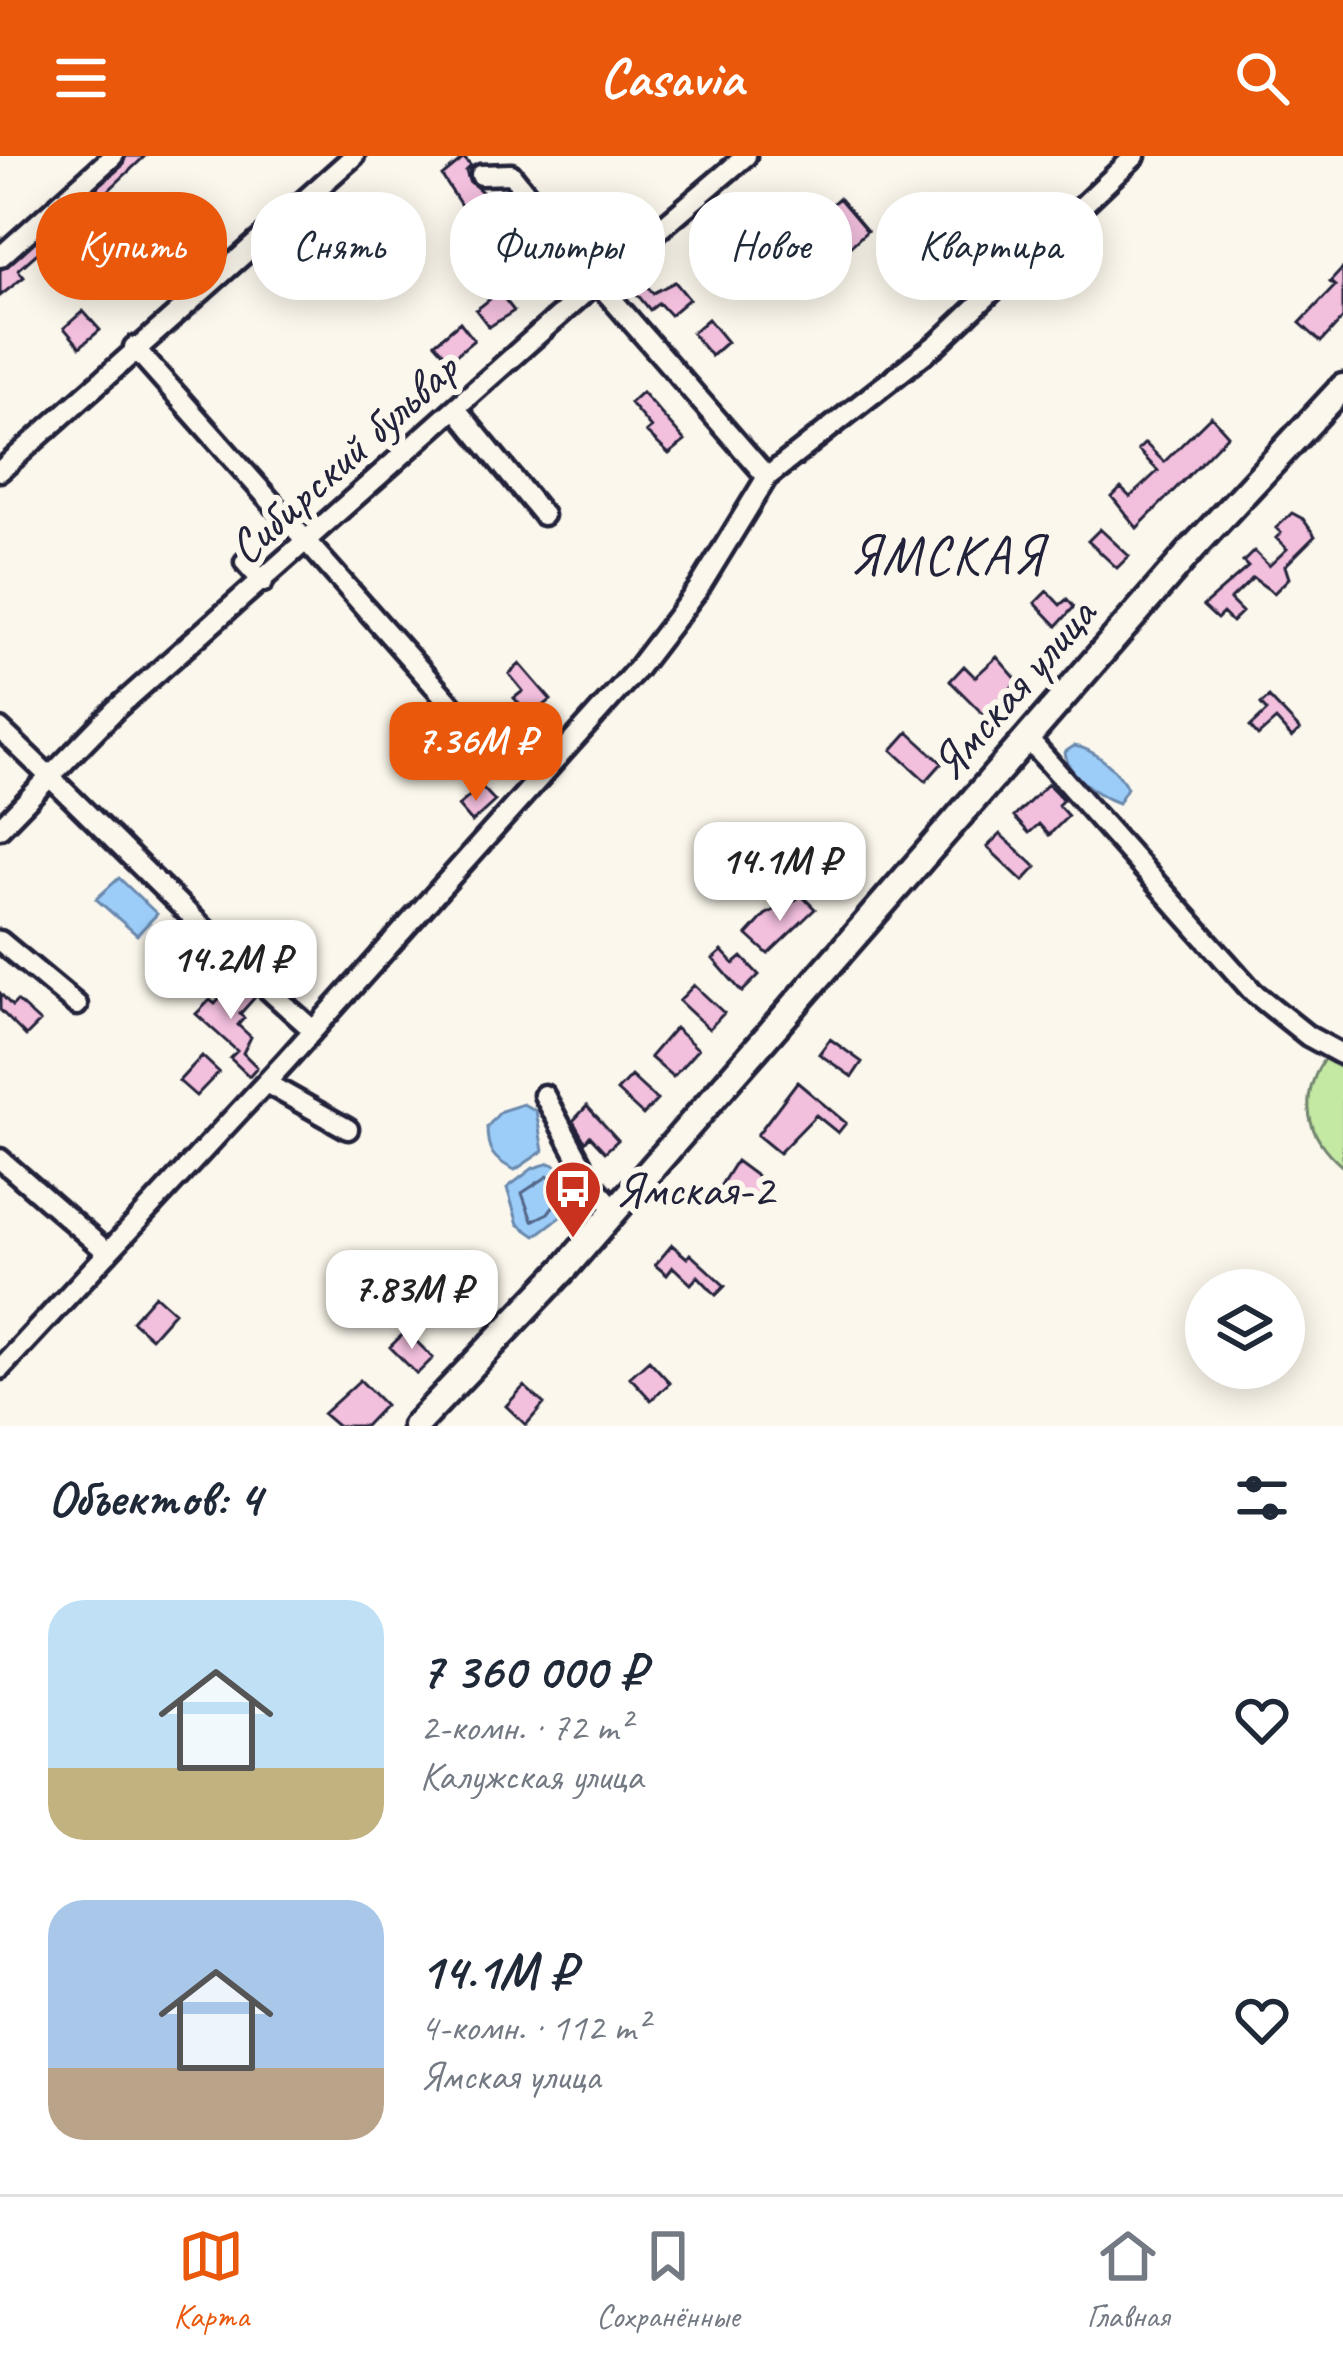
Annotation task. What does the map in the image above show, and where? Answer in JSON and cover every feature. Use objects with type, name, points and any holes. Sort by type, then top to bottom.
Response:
[{"type":"main road","name":"Ямская улица","points":[[415,1426],[616,1210],[1206,532],[1343,387]]},
{"type":"street","points":[[0,256],[113,156]]},
{"type":"street","points":[[0,471],[354,156]]},
{"type":"street","name":"Сибирский бульвар","points":[[665,224],[746,156]]},
{"type":"street","points":[[0,1369],[266,1083],[637,669],[699,588],[767,477],[938,343],[1135,156]]},
{"type":"street","points":[[482,175],[511,174],[525,192]]},
{"type":"street","name":"Сибирский бульвар","points":[[0,827],[115,710],[577,300]]},
{"type":"street","points":[[613,300],[767,477]]},
{"type":"street","points":[[134,347],[470,726]]},
{"type":"street","points":[[456,410],[544,515]]},
{"type":"street","points":[[245,562],[263,582]]},
{"type":"street","points":[[0,729],[210,939],[314,1030]]},
{"type":"street","points":[[1027,738],[1253,992],[1308,1036],[1343,1055]]},
{"type":"street","points":[[0,941],[77,1005]]},
{"type":"street","points":[[266,1083],[348,1129]]},
{"type":"street","points":[[544,1095],[592,1184],[616,1210]]},
{"type":"street","points":[[0,1159],[108,1253]]},
{"type":"green space","points":[[1324,1059],[1343,1069],[1343,1167],[1321,1143],[1310,1117],[1311,1089]]},
{"type":"water","points":[[1074,746],[1097,756],[1118,775],[1127,788],[1118,803],[1077,776],[1065,752]]},
{"type":"water","points":[[119,878],[157,914],[137,935],[96,899]]},
{"type":"water","points":[[523,1104],[536,1111],[543,1151],[515,1170],[493,1154],[487,1127],[501,1111]]},
{"type":"water","points":[[550,1163],[561,1168],[574,1196],[568,1211],[535,1236],[518,1224],[507,1188],[533,1168]]},
{"type":"building","points":[[126,156],[145,156],[107,192],[92,192],[122,166]]},
{"type":"building","points":[[464,158],[471,166],[466,171],[469,181],[482,192],[452,192],[442,176]]},
{"type":"building","points":[[852,213],[867,231],[852,245]]},
{"type":"building","points":[[36,239],[36,254],[18,270],[24,277],[0,296],[0,270]]},
{"type":"building","points":[[1343,268],[1343,318],[1321,342],[1300,323],[1335,286],[1330,282]]},
{"type":"building","points":[[675,282],[689,299],[670,315],[659,303],[650,310],[642,300],[665,300],[665,287]]},
{"type":"building","points":[[489,300],[505,300],[514,311],[489,327],[476,310]]},
{"type":"building","points":[[83,311],[100,330],[80,347],[64,328]]},
{"type":"building","points":[[708,319],[727,342],[711,356],[692,333]]},
{"type":"building","points":[[460,322],[474,340],[450,360],[435,343]]},
{"type":"building","points":[[642,392],[685,441],[669,454],[646,432],[651,428],[630,403]]},
{"type":"building","points":[[1211,416],[1228,435],[1137,528],[1112,497],[1121,488],[1130,497],[1158,471],[1138,450],[1145,443],[1164,462]]},
{"type":"building","points":[[1292,513],[1315,536],[1285,566],[1289,578],[1274,593],[1253,578],[1230,600],[1242,612],[1232,622],[1223,613],[1217,619],[1203,606],[1248,567],[1243,562],[1254,551],[1269,566],[1287,549],[1276,538],[1281,533],[1276,528]]},
{"type":"building","points":[[1100,529],[1129,556],[1117,568],[1088,541]]},
{"type":"building","points":[[1047,591],[1060,605],[1067,599],[1074,607],[1057,626],[1035,603]]},
{"type":"building","points":[[997,657],[1018,681],[984,715],[950,681],[964,666],[975,677]]},
{"type":"building","points":[[520,664],[551,700],[530,716],[514,698],[523,691],[509,674]]},
{"type":"building","points":[[1269,697],[1300,730],[1292,738],[1276,720],[1258,736],[1250,727],[1267,711],[1261,704]]},
{"type":"building","points":[[908,732],[942,763],[926,781],[892,750]]},
{"type":"building","points":[[1048,784],[1063,800],[1058,805],[1068,816],[1049,835],[1039,824],[1029,833],[1014,817]]},
{"type":"building","points":[[481,786],[495,801],[472,822],[458,806]]},
{"type":"building","points":[[1000,834],[1036,867],[1023,881],[987,847]]},
{"type":"building","points":[[801,895],[815,909],[768,954],[747,935],[765,915],[778,908],[782,912]]},
{"type":"building","points":[[722,951],[734,964],[742,957],[759,975],[742,992],[713,959]]},
{"type":"building","points":[[237,979],[256,996],[240,1014],[244,1018],[238,1025],[251,1037],[243,1053],[257,1067],[249,1076],[230,1058],[237,1051],[196,1014],[210,1000],[215,1004]]},
{"type":"building","points":[[694,985],[724,1013],[709,1029],[679,1001]]},
{"type":"building","points":[[0,993],[40,1022],[26,1036],[0,1010]]},
{"type":"building","points":[[675,1028],[698,1049],[673,1077],[650,1057]]},
{"type":"building","points":[[830,1039],[862,1062],[852,1077],[819,1054]]},
{"type":"building","points":[[202,1056],[219,1072],[196,1096],[179,1081]]},
{"type":"building","points":[[631,1076],[657,1100],[643,1115],[617,1091]]},
{"type":"building","points":[[797,1082],[846,1123],[838,1133],[816,1115],[779,1153],[757,1135]]},
{"type":"building","points":[[587,1106],[618,1140],[605,1152],[590,1136],[585,1142],[573,1121]]},
{"type":"building","points":[[736,1161],[774,1189],[761,1204],[748,1193],[745,1197],[721,1185]]},
{"type":"building","points":[[672,1245],[687,1258],[690,1254],[725,1286],[716,1295],[698,1276],[691,1284],[673,1267],[667,1275],[655,1265]]},
{"type":"building","points":[[155,1295],[174,1312],[151,1338],[132,1321]]},
{"type":"building","points":[[406,1331],[433,1358],[417,1374],[390,1347]]},
{"type":"building","points":[[649,1360],[670,1383],[651,1400],[630,1377]]},
{"type":"building","points":[[360,1380],[385,1405],[365,1426],[337,1426],[323,1414]]},
{"type":"building","points":[[524,1386],[544,1404],[526,1425],[506,1406]]},
{"type":"place","name":"Ямская-2","points":[[573,1240]]},
{"type":"district","name":"ЯМСКАЯ","points":[[947,555]]}]
